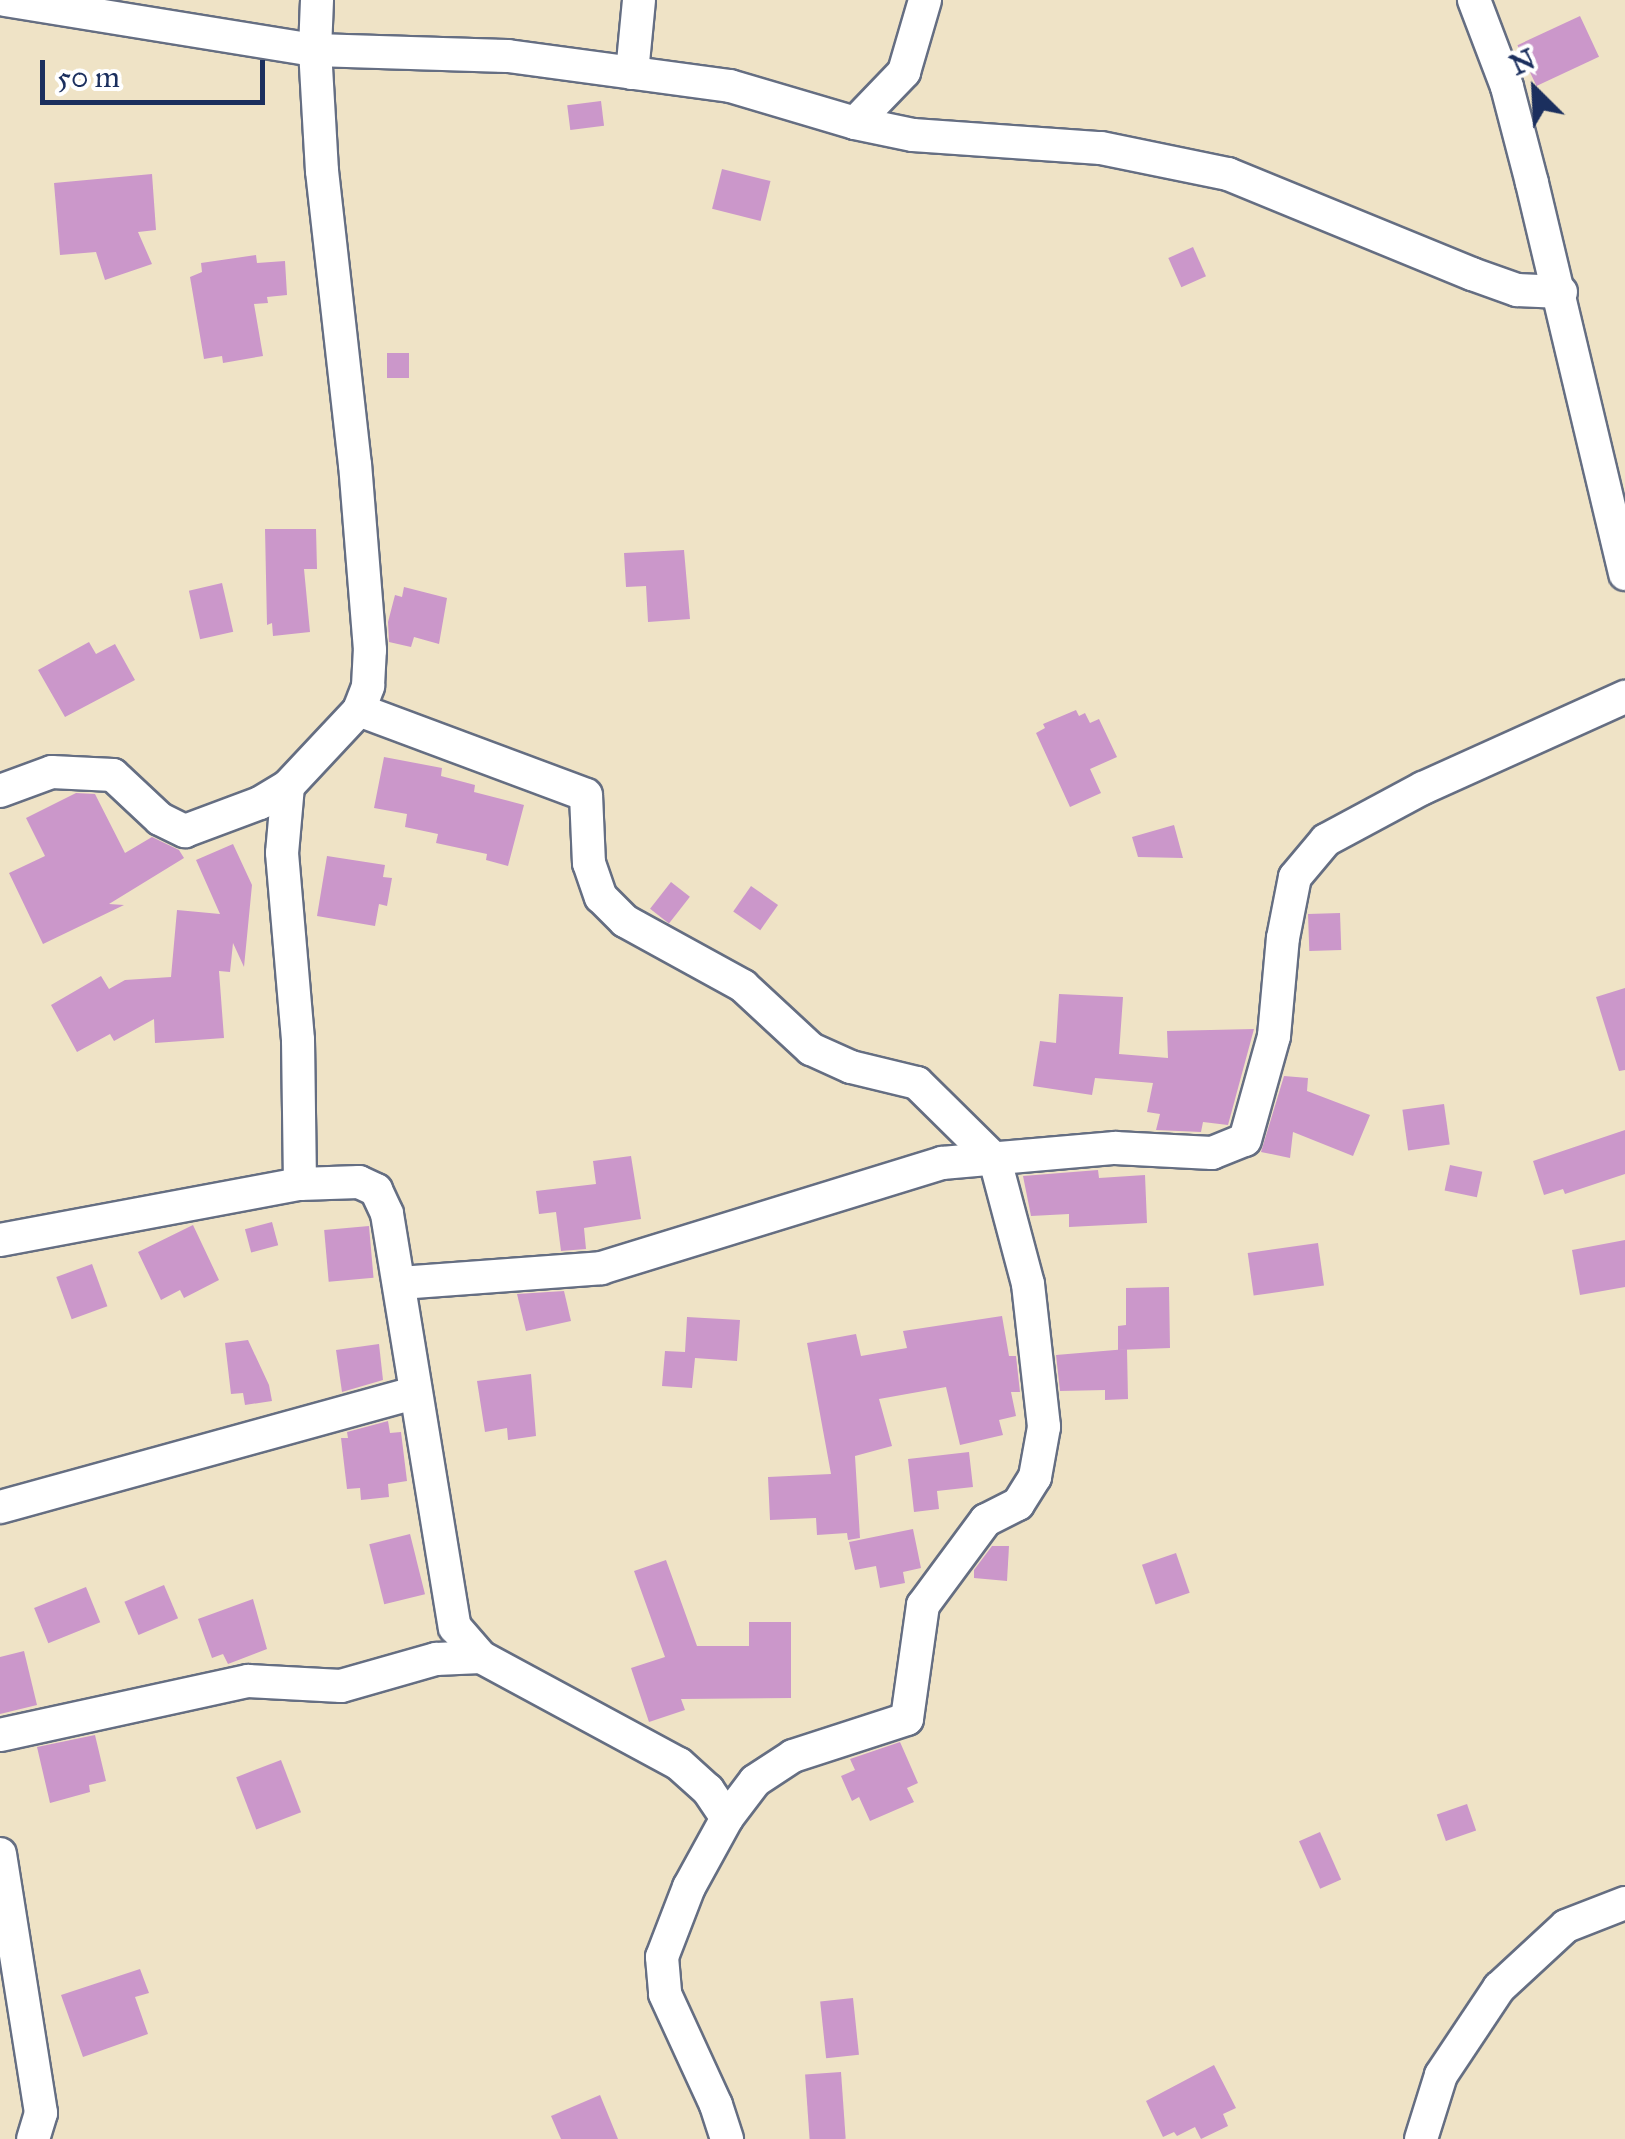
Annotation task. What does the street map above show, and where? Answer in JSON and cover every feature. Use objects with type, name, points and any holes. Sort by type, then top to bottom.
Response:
[{"type":"street","points":[[4,0],[315,50],[508,56],[730,86],[855,122],[914,134],[1100,148],[1228,174],[1487,280],[1518,290],[1560,292]]},
{"type":"street","points":[[0,791],[52,772],[113,776],[160,819],[185,831],[260,802],[288,786],[358,710],[368,686],[370,650],[356,465],[322,171],[315,50],[317,0]]},
{"type":"street","points":[[632,73],[638,0]]},
{"type":"street","points":[[855,122],[904,72],[926,0]]},
{"type":"street","points":[[1474,0],[1507,87],[1560,292],[1625,574]]},
{"type":"street","points":[[399,1284],[600,1268],[942,1163],[1116,1148],[1212,1152],[1245,1140],[1274,1036],[1282,938],[1296,877],[1326,840],[1423,788],[1625,697]]},
{"type":"street","points":[[358,710],[586,795],[589,863],[601,897],[625,921],[744,986],[811,1049],[851,1068],[917,1083],[995,1160],[1028,1284],[1044,1427],[1035,1477],[1018,1504],[986,1520],[923,1605],[907,1719],[793,1756],[754,1781],[727,1818],[688,1888],[662,1956],[665,1994],[716,2104],[727,2139]]},
{"type":"street","points":[[288,786],[282,853],[298,1040],[300,1184]]},
{"type":"street","points":[[0,1240],[300,1184],[359,1182],[376,1190],[387,1214],[413,1392],[455,1627],[481,1657],[679,1764],[708,1790],[727,1818]]},
{"type":"street","points":[[0,1507],[413,1392]]},
{"type":"street","points":[[0,1735],[248,1681],[341,1686],[436,1659],[481,1657]]},
{"type":"street","points":[[0,1854],[42,2114],[33,2139]]},
{"type":"street","points":[[1421,2139],[1442,2075],[1498,1988],[1566,1926],[1625,1903]]},
{"type":"building","points":[[1580,16],[1599,57],[1536,86],[1517,45]]},
{"type":"building","points":[[601,101],[604,126],[570,130],[567,105]]},
{"type":"building","points":[[722,169],[771,181],[761,221],[712,209]]},
{"type":"building","points":[[152,174],[156,230],[138,232],[152,264],[105,280],[96,252],[60,255],[54,183]]},
{"type":"building","points":[[1193,247],[1206,276],[1181,287],[1168,258]]},
{"type":"building","points":[[256,255],[257,263],[285,261],[287,295],[267,297],[268,303],[254,304],[263,356],[223,363],[222,356],[204,359],[190,277],[202,272],[201,263]]},
{"type":"building","points":[[387,353],[409,353],[409,378],[387,378]]},
{"type":"building","points":[[265,529],[316,529],[317,569],[304,569],[310,632],[273,636],[272,623],[267,625]]},
{"type":"building","points":[[684,550],[690,619],[648,622],[646,586],[626,587],[624,553]]},
{"type":"building","points":[[222,583],[233,632],[200,639],[189,591]]},
{"type":"building","points":[[404,587],[447,598],[439,644],[414,637],[411,647],[389,642],[388,622],[395,595],[402,597]]},
{"type":"building","points":[[89,642],[96,654],[115,644],[135,680],[65,717],[38,670]]},
{"type":"building","points":[[1076,710],[1079,716],[1085,713],[1090,723],[1099,719],[1117,757],[1090,769],[1101,793],[1070,807],[1036,733],[1045,728],[1043,724]]},
{"type":"building","points":[[384,757],[442,768],[441,776],[475,785],[474,792],[524,805],[508,866],[486,860],[487,854],[436,843],[438,834],[405,827],[407,814],[374,808]]},
{"type":"building","points":[[76,793],[95,794],[125,853],[152,837],[179,850],[184,858],[109,904],[124,905],[43,944],[9,873],[45,856],[26,818]]},
{"type":"building","points":[[1174,825],[1183,858],[1138,857],[1132,837]]},
{"type":"building","points":[[233,844],[252,885],[244,967],[233,943],[230,972],[219,971],[224,1038],[155,1043],[154,1019],[114,1041],[110,1034],[77,1052],[51,1005],[101,976],[109,989],[125,980],[171,977],[177,910],[220,914],[196,860]]},
{"type":"building","points":[[327,856],[385,865],[383,877],[392,878],[387,906],[379,904],[375,926],[317,916]]},
{"type":"building","points":[[671,882],[690,897],[669,924],[650,909]]},
{"type":"building","points":[[751,886],[778,905],[760,930],[733,911]]},
{"type":"building","points":[[1340,913],[1341,950],[1309,951],[1308,914]]},
{"type":"building","points":[[1625,988],[1625,1070],[1619,1071],[1596,997]]},
{"type":"building","points":[[1059,994],[1123,997],[1119,1054],[1168,1058],[1167,1031],[1254,1029],[1228,1125],[1203,1122],[1201,1132],[1156,1130],[1160,1114],[1147,1112],[1153,1083],[1095,1078],[1092,1095],[1033,1086],[1040,1041],[1056,1043]]},
{"type":"building","points":[[1284,1076],[1308,1078],[1307,1091],[1370,1115],[1353,1156],[1293,1132],[1290,1158],[1261,1152]]},
{"type":"building","points":[[1444,1104],[1450,1145],[1408,1150],[1402,1110]]},
{"type":"building","points":[[1625,1130],[1625,1174],[1565,1194],[1563,1189],[1544,1195],[1533,1161]]},
{"type":"building","points":[[631,1156],[641,1219],[584,1228],[586,1249],[561,1251],[556,1212],[539,1214],[536,1191],[596,1184],[593,1161]]},
{"type":"building","points":[[1450,1165],[1482,1172],[1477,1197],[1445,1190]]},
{"type":"building","points":[[1098,1170],[1099,1178],[1145,1175],[1147,1223],[1069,1227],[1069,1214],[1031,1216],[1023,1176]]},
{"type":"building","points":[[272,1222],[278,1245],[251,1252],[245,1229]]},
{"type":"building","points":[[193,1225],[219,1280],[184,1298],[180,1290],[161,1300],[138,1252]]},
{"type":"building","points":[[369,1226],[374,1278],[329,1282],[324,1230]]},
{"type":"building","points":[[1625,1240],[1625,1287],[1580,1295],[1572,1250]]},
{"type":"building","points":[[1318,1243],[1324,1286],[1254,1295],[1248,1253]]},
{"type":"building","points":[[92,1264],[107,1306],[72,1319],[56,1277]]},
{"type":"building","points":[[1169,1287],[1170,1348],[1118,1350],[1118,1326],[1126,1325],[1126,1288]]},
{"type":"building","points":[[564,1291],[571,1321],[526,1331],[517,1294]]},
{"type":"building","points":[[1002,1316],[1009,1356],[1016,1356],[1020,1392],[1011,1392],[1016,1416],[999,1420],[1003,1435],[960,1445],[946,1387],[879,1399],[892,1446],[855,1456],[860,1538],[848,1540],[847,1533],[817,1535],[816,1518],[770,1520],[768,1477],[831,1474],[807,1343],[856,1334],[861,1356],[907,1348],[903,1331]]},
{"type":"building","points":[[687,1317],[740,1320],[737,1361],[695,1358],[692,1388],[662,1386],[665,1351],[685,1352]]},
{"type":"building","points":[[248,1340],[269,1385],[272,1401],[245,1405],[243,1393],[231,1394],[225,1343]]},
{"type":"building","points":[[379,1344],[383,1380],[342,1392],[336,1350]]},
{"type":"building","points":[[1127,1349],[1128,1399],[1105,1400],[1105,1390],[1060,1391],[1056,1355]]},
{"type":"building","points":[[531,1374],[536,1436],[508,1440],[507,1428],[485,1432],[477,1381]]},
{"type":"building","points":[[388,1421],[390,1433],[401,1432],[407,1481],[388,1484],[389,1497],[361,1500],[360,1488],[347,1489],[341,1438],[348,1438],[347,1432]]},
{"type":"building","points":[[969,1452],[973,1487],[937,1491],[939,1509],[914,1512],[908,1459]]},
{"type":"building","points":[[913,1529],[921,1568],[903,1572],[905,1583],[880,1588],[876,1566],[855,1570],[849,1542]]},
{"type":"building","points":[[410,1534],[425,1594],[384,1604],[369,1544]]},
{"type":"building","points":[[992,1546],[1009,1546],[1007,1581],[974,1578],[974,1570]]},
{"type":"building","points":[[1176,1553],[1190,1593],[1156,1604],[1142,1565]]},
{"type":"building","points":[[666,1560],[697,1646],[749,1646],[749,1622],[791,1622],[791,1698],[681,1699],[685,1710],[649,1722],[631,1668],[665,1657],[634,1571]]},
{"type":"building","points":[[164,1585],[178,1618],[138,1635],[124,1602]]},
{"type":"building","points":[[86,1587],[100,1622],[48,1643],[34,1608]]},
{"type":"building","points":[[253,1599],[267,1649],[228,1664],[223,1654],[212,1658],[198,1619]]},
{"type":"building","points":[[24,1651],[37,1705],[0,1714],[0,1657]]},
{"type":"building","points":[[95,1735],[106,1781],[89,1785],[90,1792],[50,1803],[37,1747]]},
{"type":"building","points":[[900,1742],[918,1783],[907,1788],[914,1802],[870,1821],[859,1797],[852,1801],[841,1776],[855,1770],[850,1759]]},
{"type":"building","points":[[281,1760],[301,1812],[256,1829],[236,1777]]},
{"type":"building","points":[[1467,1804],[1476,1830],[1446,1841],[1437,1814]]},
{"type":"building","points":[[1320,1832],[1341,1880],[1320,1889],[1299,1841]]},
{"type":"building","points":[[140,1969],[149,1993],[135,1997],[148,2034],[83,2057],[61,1995]]},
{"type":"building","points":[[853,1998],[859,2055],[826,2058],[820,2001]]},
{"type":"building","points":[[1214,2065],[1236,2108],[1223,2114],[1228,2126],[1201,2139],[1195,2127],[1177,2136],[1174,2132],[1163,2137],[1146,2101]]},
{"type":"building","points":[[841,2072],[846,2139],[810,2139],[805,2075]]},
{"type":"building","points":[[600,2095],[618,2139],[561,2139],[551,2116]]}]
